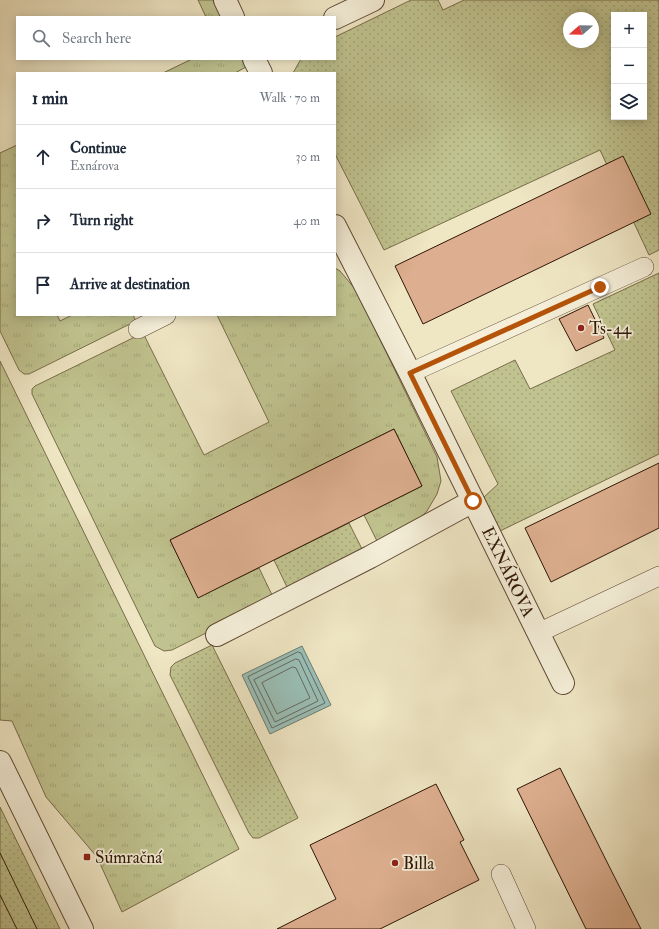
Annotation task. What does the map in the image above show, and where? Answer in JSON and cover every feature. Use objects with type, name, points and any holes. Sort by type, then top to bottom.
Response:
[{"type":"street","points":[[225,0],[233,16]]},
{"type":"street","points":[[336,18],[373,0]]},
{"type":"street","points":[[254,60],[260,72]]},
{"type":"street","name":"EXNÁROVA","points":[[336,230],[410,373],[563,683]]},
{"type":"street","points":[[217,635],[375,555],[473,501]]},
{"type":"street","points":[[0,762],[82,929]]},
{"type":"lane","points":[[410,373],[644,266]]},
{"type":"lane","points":[[138,328],[164,316]]},
{"type":"lane","points":[[538,633],[659,576]]},
{"type":"lane","points":[[501,874],[526,929]]},
{"type":"green space","points":[[198,0],[213,0],[221,16],[206,16]]},
{"type":"green space","points":[[411,0],[438,0],[443,10],[464,0],[659,0],[659,250],[649,255],[600,150],[384,250],[336,156],[336,72],[294,72],[300,60],[336,60],[336,37]]},
{"type":"green space","points":[[190,60],[242,60],[246,67],[237,72],[165,72]]},
{"type":"green space","points":[[16,145],[16,316],[58,316],[60,321],[70,316],[134,316],[136,321],[29,374],[24,374],[19,370],[0,331],[0,153]]},
{"type":"green space","points":[[336,269],[340,271],[356,290],[437,457],[441,481],[437,494],[427,511],[418,521],[378,543],[364,515],[422,486],[394,429],[170,540],[198,597],[259,568],[274,599],[172,650],[164,651],[155,646],[32,394],[32,389],[35,386],[143,333],[204,455],[269,422],[217,316],[336,316]]},
{"type":"green space","points":[[659,273],[659,454],[498,532],[482,499],[498,484],[451,391],[515,360],[530,389],[615,350],[593,304]]},
{"type":"green space","points":[[0,361],[239,849],[122,912],[97,857],[46,797],[12,721],[0,720]]},
{"type":"green space","points":[[349,523],[363,551],[287,587],[274,560]]},
{"type":"green space","points":[[212,645],[298,818],[259,838],[253,838],[249,833],[170,675],[171,667],[175,663]]},
{"type":"green space","points":[[0,807],[60,929],[0,929]]},
{"type":"water","points":[[302,646],[331,705],[270,734],[242,675]]},
{"type":"building","points":[[623,156],[651,214],[423,324],[395,266]]},
{"type":"building","name":"Ts-44","points":[[588,305],[604,338],[576,351],[559,319]]},
{"type":"building","points":[[394,429],[422,486],[198,598],[170,540]]},
{"type":"building","points":[[659,463],[659,528],[551,582],[525,528]]},
{"type":"building","points":[[560,768],[641,929],[586,929],[517,789]]},
{"type":"building","name":"Billa","points":[[436,784],[464,840],[460,842],[479,880],[380,929],[277,929],[336,899],[310,845]]},
{"type":"tram line","points":[[0,853],[37,929]]},
{"type":"tram line","points":[[0,895],[17,929]]},
{"type":"place","name":"Ts-44","points":[[581,328]]},
{"type":"place","name":"Súmračná","points":[[87,857]]},
{"type":"place","name":"Billa","points":[[395,863]]},
{"type":"route","points":[[473,501],[410,373],[600,287]]}]
